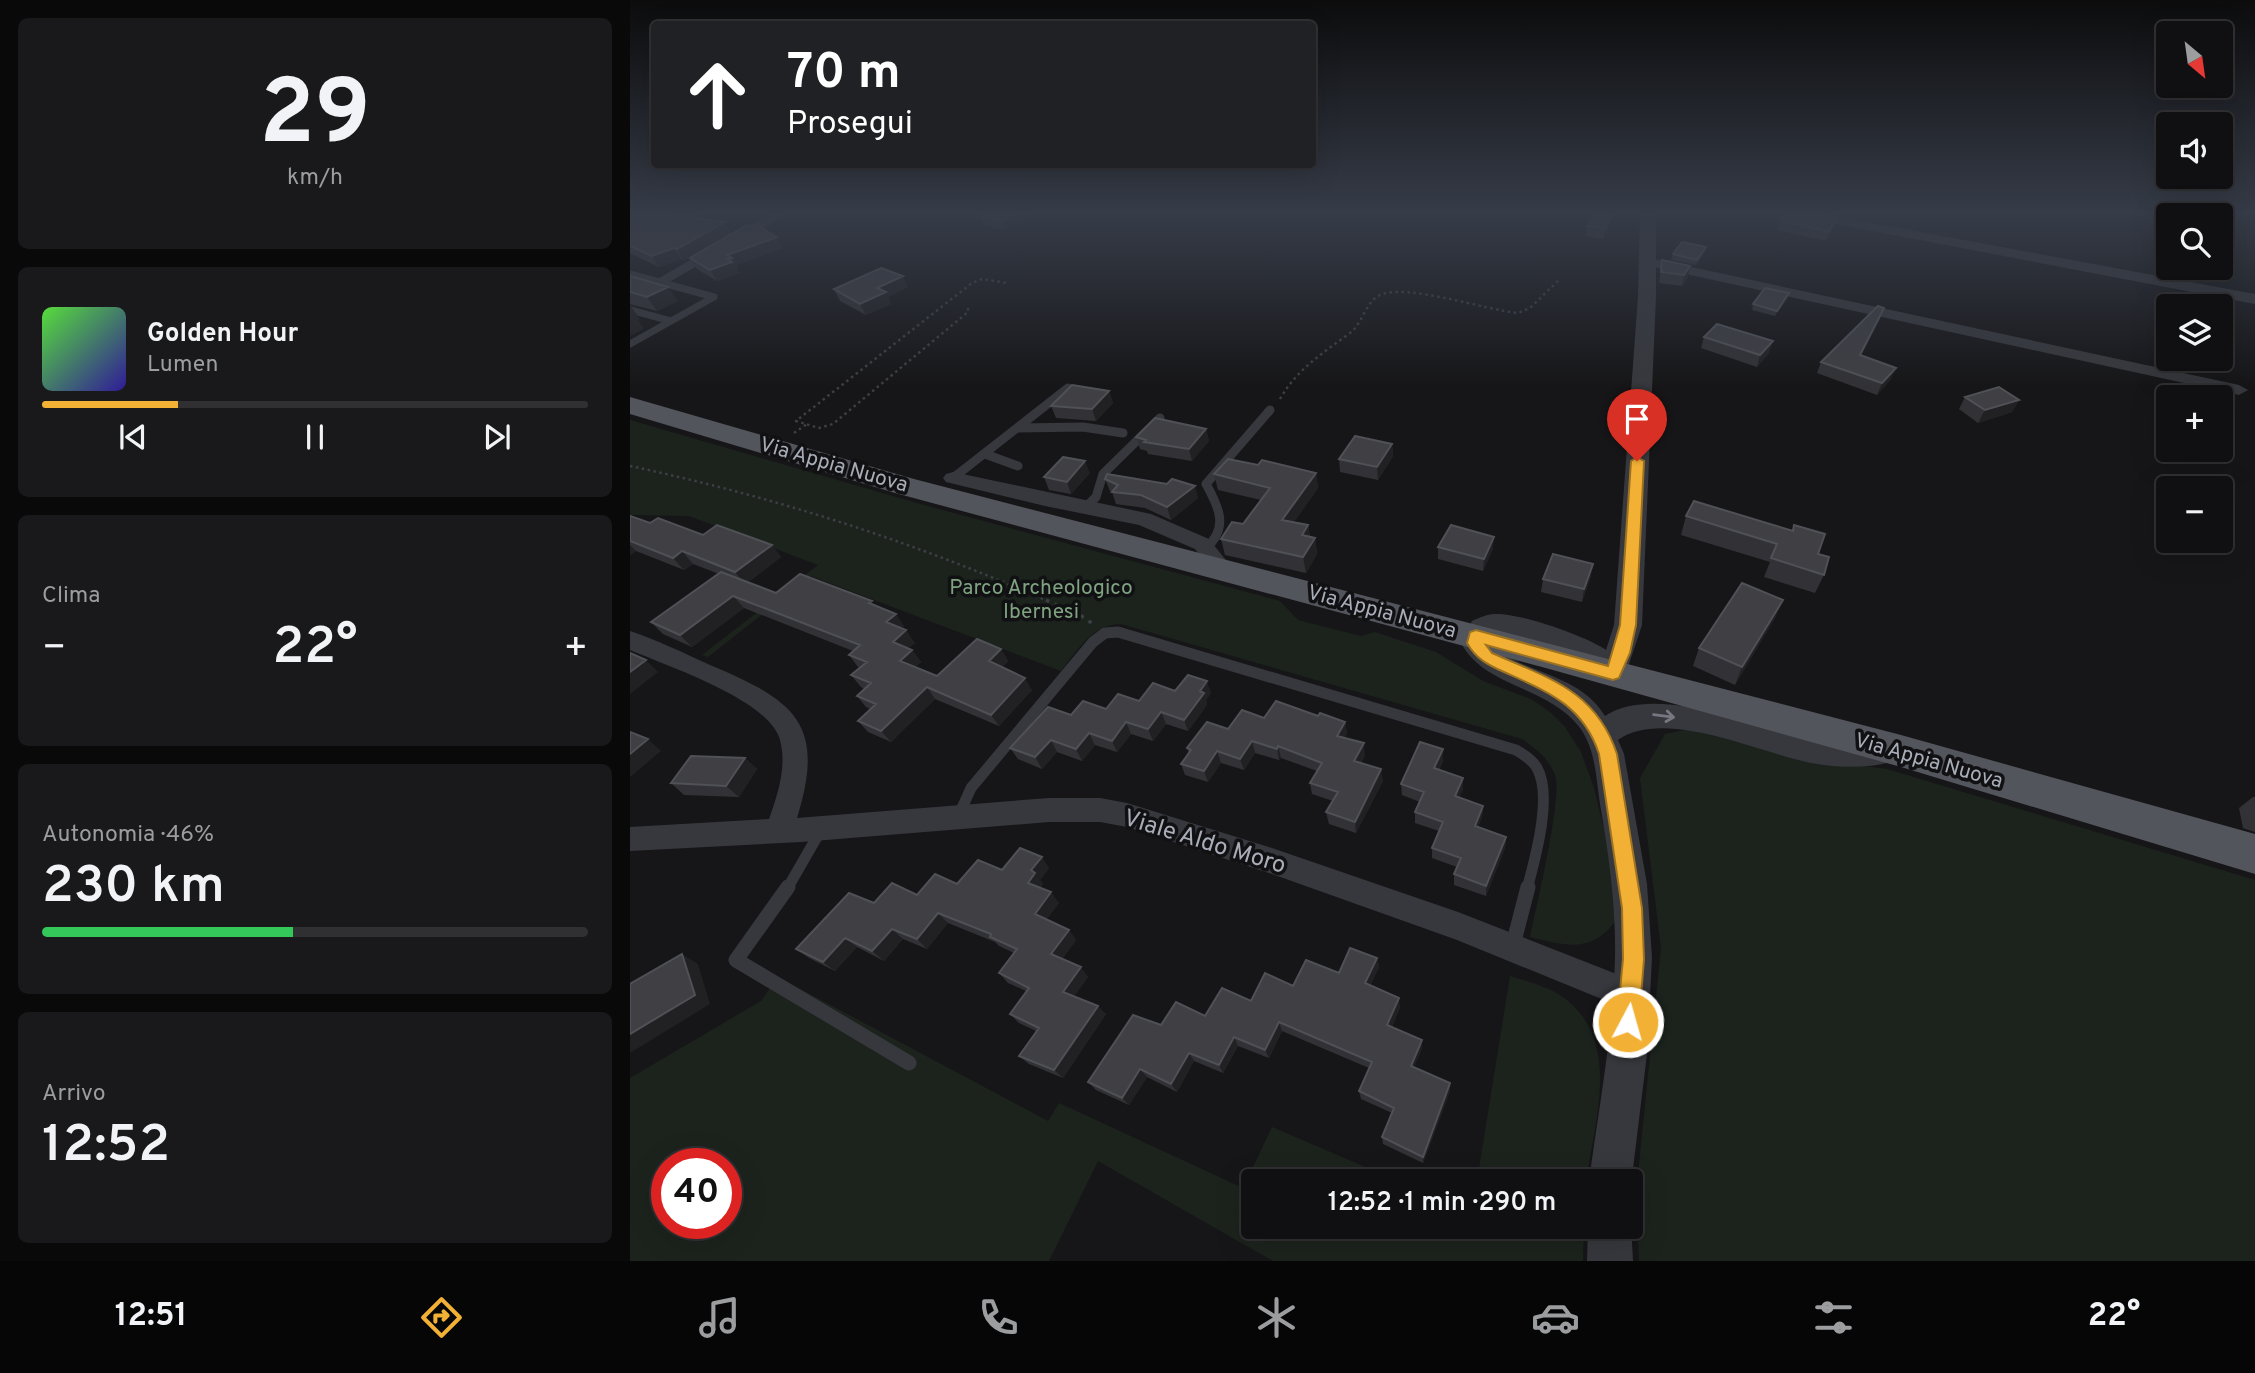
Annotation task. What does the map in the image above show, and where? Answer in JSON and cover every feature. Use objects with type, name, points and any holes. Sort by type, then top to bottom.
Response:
[{"type":"main road","name":"Via Appia Nuova","points":[[630,405],[906,486],[1214,559],[1476,636],[1901,751],[2255,854]]},
{"type":"street","points":[[661,281],[681,270]]},
{"type":"street","points":[[1613,674],[1628,625],[1646,270]]},
{"type":"street","points":[[1687,270],[2239,390]]},
{"type":"street","points":[[2100,270],[2255,299]]},
{"type":"street","points":[[953,478],[1144,519],[1214,559]]},
{"type":"street","points":[[1476,636],[1475,643],[1481,653],[1566,695],[1584,709],[1605,744],[1632,908],[1631,995],[1612,1169]]},
{"type":"street","points":[[630,640],[744,689],[768,702],[787,723],[794,741],[796,776],[779,831]]},
{"type":"street","points":[[1605,744],[1622,720],[1652,715],[1822,751],[1901,751]]},
{"type":"street","name":"Viale Aldo Moro","points":[[630,839],[779,831],[1070,809],[1127,815],[1272,860],[1513,947],[1631,995]]},
{"type":"street","points":[[1610,1239],[1611,1261]]},
{"type":"lane","points":[[630,274],[714,297],[630,344]]},
{"type":"lane","points":[[630,310],[671,321]]},
{"type":"lane","points":[[953,478],[1068,388]]},
{"type":"lane","points":[[1214,559],[1222,512],[1206,484],[1270,410]]},
{"type":"lane","points":[[1086,507],[1096,497],[1103,474],[1160,418]]},
{"type":"lane","points":[[1018,428],[1083,427],[1123,433]]},
{"type":"lane","points":[[985,454],[1018,466]]},
{"type":"lane","points":[[958,817],[971,788],[1093,642],[1105,633],[1118,632],[1513,748],[1528,758],[1538,769],[1545,803],[1513,947]]},
{"type":"lane","points":[[822,828],[793,879],[736,960],[909,1063]]},
{"type":"path","points":[[968,308],[968,312],[833,424],[819,428],[796,421],[972,283],[982,279],[1007,283]]},
{"type":"path","points":[[1270,410],[1285,388],[1320,352],[1356,328],[1372,300],[1379,296],[1399,292],[1518,313],[1530,309],[1548,287],[1559,281]]},
{"type":"path","points":[[630,466],[699,481],[921,548],[989,574],[1080,615],[1105,633]]},
{"type":"green space","name":"Parco Archeologico Ibernesi","points":[[630,420],[924,505],[1280,601],[1298,620],[1361,636],[1375,632],[1436,652],[1483,681],[1531,699],[1565,727],[1581,752],[1594,788],[1627,923],[1614,923],[1596,939],[1576,945],[1530,937],[1552,828],[1556,787],[1555,775],[1549,763],[1522,739],[1121,624],[1102,628],[1094,633],[1061,671],[811,576],[708,657],[702,655],[818,565],[689,516],[630,515]]},
{"type":"green space","points":[[1689,729],[1795,757],[1887,769],[2255,880],[2255,1261],[1639,1261],[1638,1239],[1643,1239],[1643,1169],[1639,1169],[1661,948],[1640,778],[1665,734]]},
{"type":"green space","points":[[1510,976],[1560,995],[1580,1013],[1592,1033],[1598,1056],[1600,1081],[1588,1169],[1479,1169]]},
{"type":"green space","points":[[778,977],[1048,1121],[1059,1103],[1241,1187],[1241,1239],[1584,1239],[1583,1261],[1273,1261],[1098,1161],[1049,1261],[630,1261],[630,1078],[761,1001]]},
{"type":"green space","points":[[1272,1127],[1370,1169],[1252,1169]]},
{"type":"building","points":[[877,270],[886,270],[903,276],[877,288],[886,292],[860,304],[834,289]]},
{"type":"building","points":[[1661,270],[1687,270],[1684,275],[1661,272]]},
{"type":"building","points":[[630,276],[668,287],[647,297],[630,292]]},
{"type":"building","points":[[1765,288],[1789,293],[1777,311],[1753,304]]},
{"type":"building","points":[[1878,306],[1884,308],[1860,355],[1896,368],[1882,383],[1821,362]]},
{"type":"building","points":[[1717,324],[1773,341],[1760,355],[1704,337]]},
{"type":"building","points":[[1072,385],[1109,391],[1092,409],[1051,406]]},
{"type":"building","points":[[1999,387],[2019,400],[1985,410],[1965,397]]},
{"type":"building","points":[[1155,418],[1206,429],[1189,449],[1144,442],[1146,440],[1136,437]]},
{"type":"building","points":[[1355,436],[1392,444],[1377,467],[1339,459]]},
{"type":"building","points":[[1063,457],[1085,461],[1067,482],[1044,477]]},
{"type":"building","points":[[1228,459],[1258,465],[1262,460],[1316,473],[1282,520],[1308,525],[1302,535],[1315,538],[1303,557],[1221,539],[1232,522],[1243,524],[1270,488],[1214,474]]},
{"type":"building","points":[[1107,474],[1167,484],[1172,479],[1195,486],[1167,507],[1141,495],[1112,492],[1118,485],[1105,479]]},
{"type":"building","points":[[1694,501],[1793,531],[1794,525],[1825,534],[1818,554],[1829,557],[1824,575],[1771,558],[1777,544],[1686,516]]},
{"type":"building","points":[[630,516],[650,523],[658,518],[703,535],[717,525],[772,545],[735,572],[682,551],[673,558],[630,541]]},
{"type":"building","points":[[1451,525],[1494,537],[1484,559],[1438,547]]},
{"type":"building","points":[[1553,554],[1593,564],[1584,589],[1543,579]]},
{"type":"building","points":[[721,572],[776,593],[800,574],[872,601],[869,603],[896,614],[886,622],[906,630],[893,642],[912,650],[900,661],[937,676],[977,639],[1001,649],[989,661],[1025,678],[991,715],[927,687],[881,731],[858,721],[876,704],[857,696],[871,683],[851,675],[867,662],[849,655],[860,645],[733,596],[680,635],[651,622]]},
{"type":"building","points":[[1742,583],[1783,600],[1742,667],[1699,648]]},
{"type":"building","points":[[630,653],[646,660],[630,672]]},
{"type":"building","points":[[1188,675],[1207,681],[1200,691],[1204,693],[1184,720],[1161,712],[1148,729],[1126,722],[1112,741],[1089,733],[1076,749],[1051,740],[1035,757],[1010,748],[1048,707],[1071,715],[1083,701],[1106,709],[1118,694],[1139,701],[1153,683],[1175,691]]},
{"type":"building","points":[[1276,701],[1318,716],[1320,713],[1345,722],[1337,736],[1364,743],[1354,761],[1381,769],[1355,822],[1326,812],[1338,792],[1310,783],[1322,763],[1278,746],[1277,749],[1252,741],[1240,759],[1217,751],[1204,771],[1181,764],[1191,750],[1187,748],[1207,722],[1228,729],[1242,710],[1264,718]]},
{"type":"building","points":[[630,732],[648,739],[630,754]]},
{"type":"building","points":[[1420,742],[1443,749],[1434,768],[1463,778],[1455,796],[1483,806],[1475,826],[1506,837],[1486,886],[1454,874],[1461,858],[1432,848],[1443,822],[1415,812],[1424,792],[1401,784]]},
{"type":"building","points":[[691,756],[745,758],[726,786],[671,783]]},
{"type":"building","points":[[1020,848],[1042,857],[1031,870],[1035,873],[1028,883],[1051,892],[1035,914],[1069,930],[1051,954],[1081,967],[1063,992],[1098,1006],[1054,1070],[1019,1056],[1039,1028],[1010,1014],[1029,988],[999,973],[1017,949],[990,937],[991,934],[938,913],[917,939],[892,929],[872,951],[845,938],[823,962],[796,949],[849,893],[874,903],[892,883],[917,895],[935,874],[957,884],[978,860],[1002,870]]},
{"type":"building","points":[[1350,948],[1377,958],[1365,983],[1399,998],[1387,1025],[1422,1040],[1411,1066],[1450,1083],[1423,1157],[1382,1137],[1394,1108],[1359,1091],[1372,1062],[1279,1022],[1265,1050],[1234,1037],[1219,1065],[1189,1053],[1171,1084],[1140,1069],[1122,1098],[1088,1082],[1133,1015],[1161,1025],[1176,1002],[1205,1016],[1222,988],[1251,1001],[1265,973],[1293,986],[1306,960],[1339,973]]},
{"type":"building","points":[[682,954],[695,995],[630,1034],[630,984]]},
{"type":"route","points":[[1628,1022],[1633,959],[1632,908],[1608,754],[1602,735],[1580,705],[1556,689],[1486,657],[1475,643],[1476,636],[1613,674],[1628,625],[1637,461]]}]
